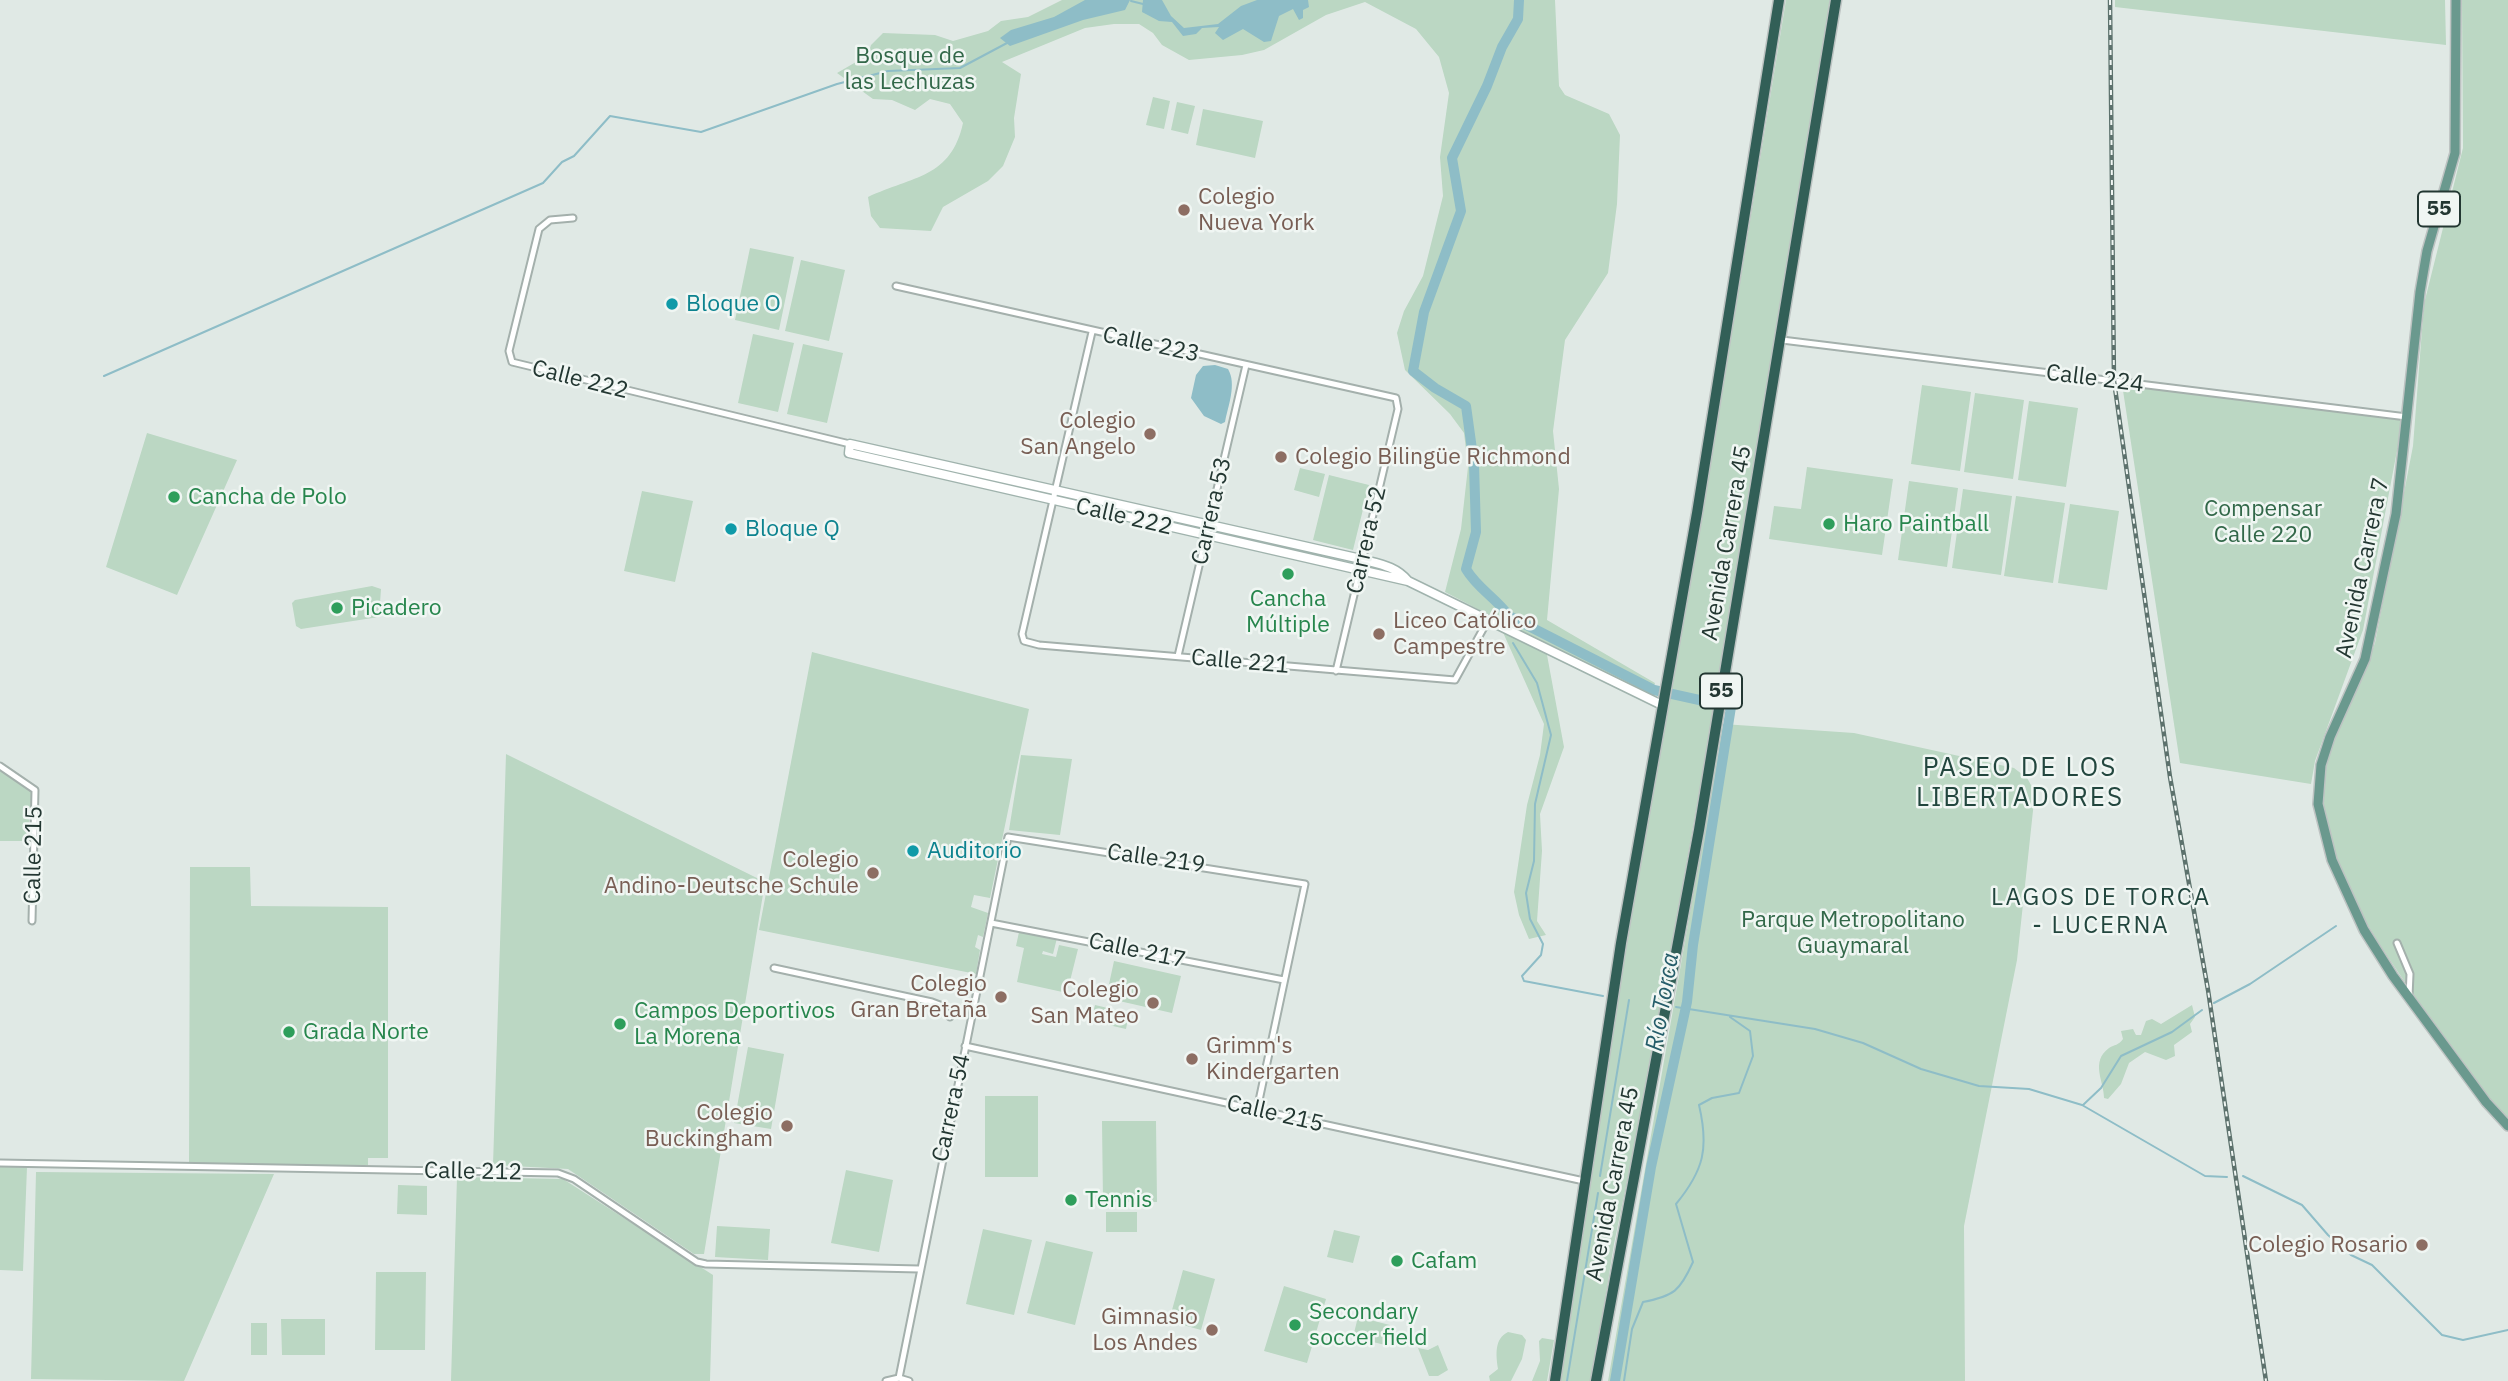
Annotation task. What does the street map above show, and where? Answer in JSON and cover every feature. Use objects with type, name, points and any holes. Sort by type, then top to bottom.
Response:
[{"type":"highway","name":"Avenida Carrera 45","points":[[1555,1381],[1620,943],[1697,513],[1779,0]]},
{"type":"highway","name":"Avenida Carrera 45","points":[[1596,1381],[1629,1192],[1665,1020],[1782,340],[1836,0]]},
{"type":"main road","name":"Avenida Carrera 7","points":[[2456,0],[2457,135],[2420,292],[2409,418],[2390,550],[2365,659],[2330,737],[2317,788],[2322,825],[2343,886],[2364,930],[2486,1102],[2508,1126]]},
{"type":"street","name":"Calle 222","points":[[573,218],[550,220],[539,229],[509,351],[515,365],[1053,501],[1408,581],[1662,705]]},
{"type":"street","name":"Calle 223","points":[[896,286],[1392,397],[1396,398],[1398,409]]},
{"type":"street","points":[[1053,501],[1092,332]]},
{"type":"street","name":"Calle 224","points":[[1782,340],[2409,418]]},
{"type":"street","name":"Carrera 53","points":[[1178,656],[1246,365]]},
{"type":"street","name":"Carrera 52","points":[[1336,671],[1398,409]]},
{"type":"street","name":"Calle 222","points":[[849,448],[1055,489],[1361,559],[1397,570],[1408,581]]},
{"type":"street","name":"Calle 221","points":[[1053,501],[1022,634],[1024,641],[1039,645],[1455,680],[1488,620]]},
{"type":"street","name":"Calle 215","points":[[0,766],[35,790],[32,921]]},
{"type":"street","name":"Calle 219","points":[[1007,838],[1305,884],[1284,980]]},
{"type":"street","name":"Carrera 54","points":[[899,1378],[1007,838]]},
{"type":"street","name":"Calle 217","points":[[991,923],[1284,980]]},
{"type":"street","points":[[2397,943],[2410,974],[2409,997]]},
{"type":"street","points":[[774,968],[932,1002],[940,1005],[950,1017]]},
{"type":"street","points":[[1257,1110],[1284,980]]},
{"type":"street","name":"Calle 215","points":[[965,1046],[1586,1182]]},
{"type":"street","name":"Calle 212","points":[[0,1163],[558,1173],[575,1180],[697,1262],[919,1269]]},
{"type":"street","points":[[886,1381],[899,1378],[909,1381]]},
{"type":"green space","name":"Bosque de las Lechuzas","points":[[1062,0],[1555,0],[1559,86],[1565,95],[1609,114],[1620,135],[1617,204],[1608,273],[1565,340],[1553,431],[1559,489],[1547,620],[1655,683],[1651,694],[1545,644],[1564,747],[1540,814],[1542,851],[1537,921],[1546,935],[1529,939],[1519,915],[1514,892],[1527,805],[1540,755],[1544,724],[1497,619],[1445,592],[1461,529],[1468,467],[1464,433],[1450,414],[1405,370],[1397,333],[1404,311],[1423,276],[1443,196],[1440,157],[1449,93],[1439,57],[1416,29],[1365,2],[1326,15],[1264,50],[1189,60],[1162,45],[1153,33],[1139,24],[1085,28],[1002,62],[1021,74],[1014,118],[1015,137],[1003,166],[988,181],[943,207],[931,231],[880,228],[871,216],[868,197],[915,179],[940,165],[957,141],[963,123],[950,104],[930,99],[915,110],[892,100],[873,99],[837,73],[868,55],[871,45],[883,33],[935,35],[953,41],[988,31],[1001,21],[1028,17]]},
{"type":"green space","points":[[1786,0],[1832,0],[1715,704],[1646,1090],[1614,1244],[1592,1381],[1559,1381],[1577,1276],[1626,936],[1707,485]]},
{"type":"green space","points":[[2115,0],[2445,0],[2446,45],[2115,7]]},
{"type":"green space","points":[[2462,0],[2508,0],[2508,1122],[2414,995],[2371,930],[2336,862],[2326,829],[2322,798],[2327,758],[2375,643],[2413,446],[2424,304],[2463,148]]},
{"type":"green space","points":[[1153,97],[1170,101],[1164,129],[1146,125]]},
{"type":"green space","points":[[1177,102],[1195,106],[1188,134],[1171,130]]},
{"type":"green space","points":[[1203,109],[1263,121],[1255,158],[1196,145]]},
{"type":"green space","points":[[750,248],[794,257],[779,330],[735,320]]},
{"type":"green space","points":[[801,260],[845,270],[829,341],[785,331]]},
{"type":"green space","points":[[753,334],[794,343],[778,412],[738,403]]},
{"type":"green space","points":[[803,344],[843,353],[827,423],[787,414]]},
{"type":"green space","name":"Compensar Calle 220","points":[[2122,384],[2403,419],[2363,630],[2315,761],[2311,784],[2180,763]]},
{"type":"green space","points":[[1922,385],[1971,392],[1960,471],[1911,464]]},
{"type":"green space","points":[[1975,393],[2024,400],[2013,479],[1964,472]]},
{"type":"green space","points":[[2029,401],[2078,408],[2066,487],[2018,480]]},
{"type":"green space","name":"Cancha de Polo","points":[[147,433],[237,460],[177,595],[106,567]]},
{"type":"green space","name":"Haro Paintball","points":[[1807,467],[1893,479],[1882,555],[1769,539],[1774,506],[1801,509]]},
{"type":"green space","points":[[1300,468],[1325,474],[1319,497],[1294,490]]},
{"type":"green space","points":[[1329,475],[1369,485],[1353,550],[1313,540]]},
{"type":"green space","points":[[1909,481],[1958,488],[1947,567],[1898,560]]},
{"type":"green space","points":[[1963,489],[2012,496],[2001,575],[1952,568]]},
{"type":"green space","points":[[642,491],[693,501],[675,582],[624,571]]},
{"type":"green space","points":[[2016,496],[2065,503],[2053,583],[2004,576]]},
{"type":"green space","points":[[2070,504],[2119,511],[2107,590],[2058,583]]},
{"type":"green space","name":"Picadero","points":[[372,586],[381,589],[379,617],[301,629],[296,626],[292,603],[295,600]]},
{"type":"green space","points":[[812,652],[1029,709],[990,898],[974,895],[971,907],[988,913],[983,937],[978,935],[975,947],[980,950],[976,974],[759,930]]},
{"type":"green space","name":"Parque Metropolitano Guaymaral","points":[[1723,724],[1854,733],[2014,768],[2027,778],[2035,792],[2017,960],[1964,1226],[1965,1381],[1608,1381]]},
{"type":"green space","name":"Campos Deportivos La Morena","points":[[506,754],[765,882],[704,1254],[694,1254],[568,1169],[493,1165]]},
{"type":"green space","points":[[1021,755],[1072,759],[1060,835],[1009,830]]},
{"type":"green space","points":[[0,771],[33,791],[27,841],[0,841]]},
{"type":"green space","name":"Grada Norte","points":[[190,867],[250,867],[251,906],[388,907],[388,1158],[368,1158],[368,1165],[189,1165]]},
{"type":"green space","points":[[1019,932],[1057,938],[1053,954],[1043,951],[1042,954],[1056,957],[1059,945],[1078,949],[1067,993],[1017,982],[1024,948],[1016,946]]},
{"type":"green space","points":[[1114,961],[1181,976],[1172,1013],[1106,998]]},
{"type":"green space","points":[[1095,1005],[1129,1013],[1126,1029],[1091,1021]]},
{"type":"green space","points":[[2192,1005],[2195,1017],[2190,1024],[2192,1032],[2174,1045],[2175,1056],[2166,1060],[2145,1052],[2129,1063],[2121,1084],[2108,1099],[2104,1098],[2099,1072],[2100,1059],[2103,1053],[2123,1039],[2121,1031],[2133,1029],[2136,1035],[2141,1035],[2146,1021],[2152,1019],[2161,1024]]},
{"type":"green space","points":[[748,1047],[784,1054],[771,1129],[734,1123]]},
{"type":"green space","points":[[985,1096],[1038,1096],[1038,1177],[985,1177]]},
{"type":"green space","points":[[1102,1121],[1156,1121],[1157,1202],[1103,1202]]},
{"type":"green space","points":[[0,1167],[27,1167],[23,1271],[0,1270]]},
{"type":"green space","points":[[846,1170],[893,1180],[879,1252],[831,1243]]},
{"type":"green space","points":[[36,1172],[274,1174],[184,1381],[31,1379]]},
{"type":"green space","points":[[457,1177],[563,1179],[713,1275],[710,1381],[451,1381]]},
{"type":"green space","points":[[398,1185],[427,1186],[427,1215],[397,1214]]},
{"type":"green space","points":[[1106,1212],[1137,1212],[1137,1232],[1106,1232]]},
{"type":"green space","points":[[717,1226],[770,1229],[768,1260],[715,1257]]},
{"type":"green space","points":[[983,1229],[1032,1240],[1014,1315],[966,1304]]},
{"type":"green space","points":[[1334,1230],[1360,1236],[1353,1263],[1327,1257]]},
{"type":"green space","points":[[1046,1241],[1093,1252],[1075,1325],[1027,1313]]},
{"type":"green space","points":[[1183,1270],[1215,1279],[1201,1330],[1169,1321]]},
{"type":"green space","points":[[376,1272],[426,1272],[425,1350],[375,1350]]},
{"type":"green space","name":"Secondary soccer field","points":[[1284,1286],[1326,1299],[1307,1363],[1264,1351]]},
{"type":"green space","points":[[1358,1317],[1390,1325],[1385,1345],[1353,1337]]},
{"type":"green space","points":[[281,1319],[325,1319],[325,1355],[282,1355]]},
{"type":"green space","points":[[251,1323],[267,1323],[267,1355],[251,1355]]},
{"type":"green space","points":[[1508,1332],[1522,1335],[1526,1340],[1522,1359],[1511,1381],[1490,1381],[1489,1376],[1498,1369],[1498,1343]]},
{"type":"green space","points":[[1542,1338],[1554,1340],[1547,1381],[1532,1381],[1540,1361],[1539,1341]]},
{"type":"green space","points":[[1438,1345],[1448,1370],[1438,1376],[1429,1376],[1418,1348],[1428,1350]]},
{"type":"water","points":[[1085,0],[1130,0],[1125,10],[1083,20],[1010,46],[1000,38],[1011,30],[1054,17]]},
{"type":"water","points":[[1143,0],[1162,0],[1171,16],[1184,28],[1218,24],[1241,6],[1257,0],[1308,0],[1309,7],[1303,10],[1303,18],[1299,20],[1293,9],[1279,16],[1271,41],[1264,42],[1243,29],[1223,40],[1215,33],[1219,27],[1202,28],[1196,34],[1183,36],[1172,22],[1159,21],[1142,12]]},
{"type":"water","points":[[1215,365],[1228,369],[1232,381],[1225,422],[1221,424],[1204,416],[1191,398],[1196,375],[1203,366]]},
{"type":"waterway","name":"Río Torca","points":[[1519,0],[1518,19],[1502,47],[1487,86],[1452,158],[1461,211],[1424,312],[1413,371],[1466,406],[1474,464],[1476,532],[1466,569],[1509,616],[1654,690],[1731,707],[1693,945],[1687,1002],[1651,1167],[1615,1381]]},
{"type":"waterway","points":[[1131,1],[1143,4]]},
{"type":"waterway","points":[[104,376],[543,183],[562,162],[574,156],[610,116],[701,132],[837,84],[888,71],[960,68],[1007,43]]},
{"type":"waterway","points":[[1513,643],[1537,683],[1551,735],[1535,804],[1534,861],[1526,893],[1530,919],[1543,944],[1541,955],[1522,976],[1524,981],[1603,996]]},
{"type":"waterway","points":[[2214,1003],[2250,984],[2336,926]]},
{"type":"waterway","points":[[1600,1176],[1629,1000]]},
{"type":"waterway","name":"Río Torca","points":[[1676,1007],[1815,1029],[1863,1043],[1921,1069],[1979,1086],[2029,1089],[2082,1105],[2205,1176],[2227,1177]]},
{"type":"waterway","points":[[2083,1105],[2101,1088],[2121,1056],[2172,1032],[2202,1010]]},
{"type":"waterway","points":[[1624,1381],[1632,1329],[1643,1302],[1675,1291],[1693,1262],[1676,1204],[1693,1180],[1702,1158],[1704,1134],[1699,1105],[1712,1098],[1739,1093],[1753,1056],[1750,1031],[1730,1017]]},
{"type":"waterway","points":[[2243,1176],[2302,1205],[2328,1235],[2351,1255],[2372,1265],[2442,1335],[2463,1340],[2508,1330]]},
{"type":"waterway","points":[[1567,1381],[1598,1193]]},
{"type":"railway","points":[[2110,0],[2114,381],[2170,777],[2208,990],[2266,1381]]},
{"type":"place","name":"Colegio Nueva York","points":[[1184,210]]},
{"type":"place","name":"Bloque O","points":[[672,304]]},
{"type":"place","name":"Colegio San Angelo","points":[[1150,434]]},
{"type":"place","name":"Colegio Bilingüe Richmond","points":[[1281,457]]},
{"type":"place","name":"Cancha de Polo","points":[[174,497]]},
{"type":"place","name":"Haro Paintball","points":[[1829,524]]},
{"type":"place","name":"Bloque Q","points":[[731,529]]},
{"type":"place","name":"Cancha Múltiple","points":[[1288,574]]},
{"type":"place","name":"Picadero","points":[[337,608]]},
{"type":"place","name":"Liceo Católico Campestre","points":[[1379,634]]},
{"type":"place","name":"Auditorio","points":[[913,851]]},
{"type":"place","name":"Colegio Andino-Deutsche Schule","points":[[873,873]]},
{"type":"place","name":"Colegio Gran Bretaña","points":[[1001,997]]},
{"type":"place","name":"Colegio San Mateo","points":[[1153,1003]]},
{"type":"place","name":"Campos Deportivos La Morena","points":[[620,1024]]},
{"type":"place","name":"Grada Norte","points":[[289,1032]]},
{"type":"place","name":"Grimm's Kindergarten","points":[[1192,1059]]},
{"type":"place","name":"Colegio Buckingham","points":[[787,1126]]},
{"type":"place","name":"Tennis","points":[[1071,1200]]},
{"type":"place","name":"Colegio Rosario","points":[[2422,1245]]},
{"type":"place","name":"Cafam","points":[[1397,1261]]},
{"type":"place","name":"Secondary soccer field","points":[[1295,1325]]},
{"type":"place","name":"Gimnasio Los Andes","points":[[1212,1330]]},
{"type":"district","name":"PASEO DE LOS LIBERTADORES","points":[[2020,783]]},
{"type":"district","name":"LAGOS DE TORCA - LUCERNA","points":[[2101,912]]}]
